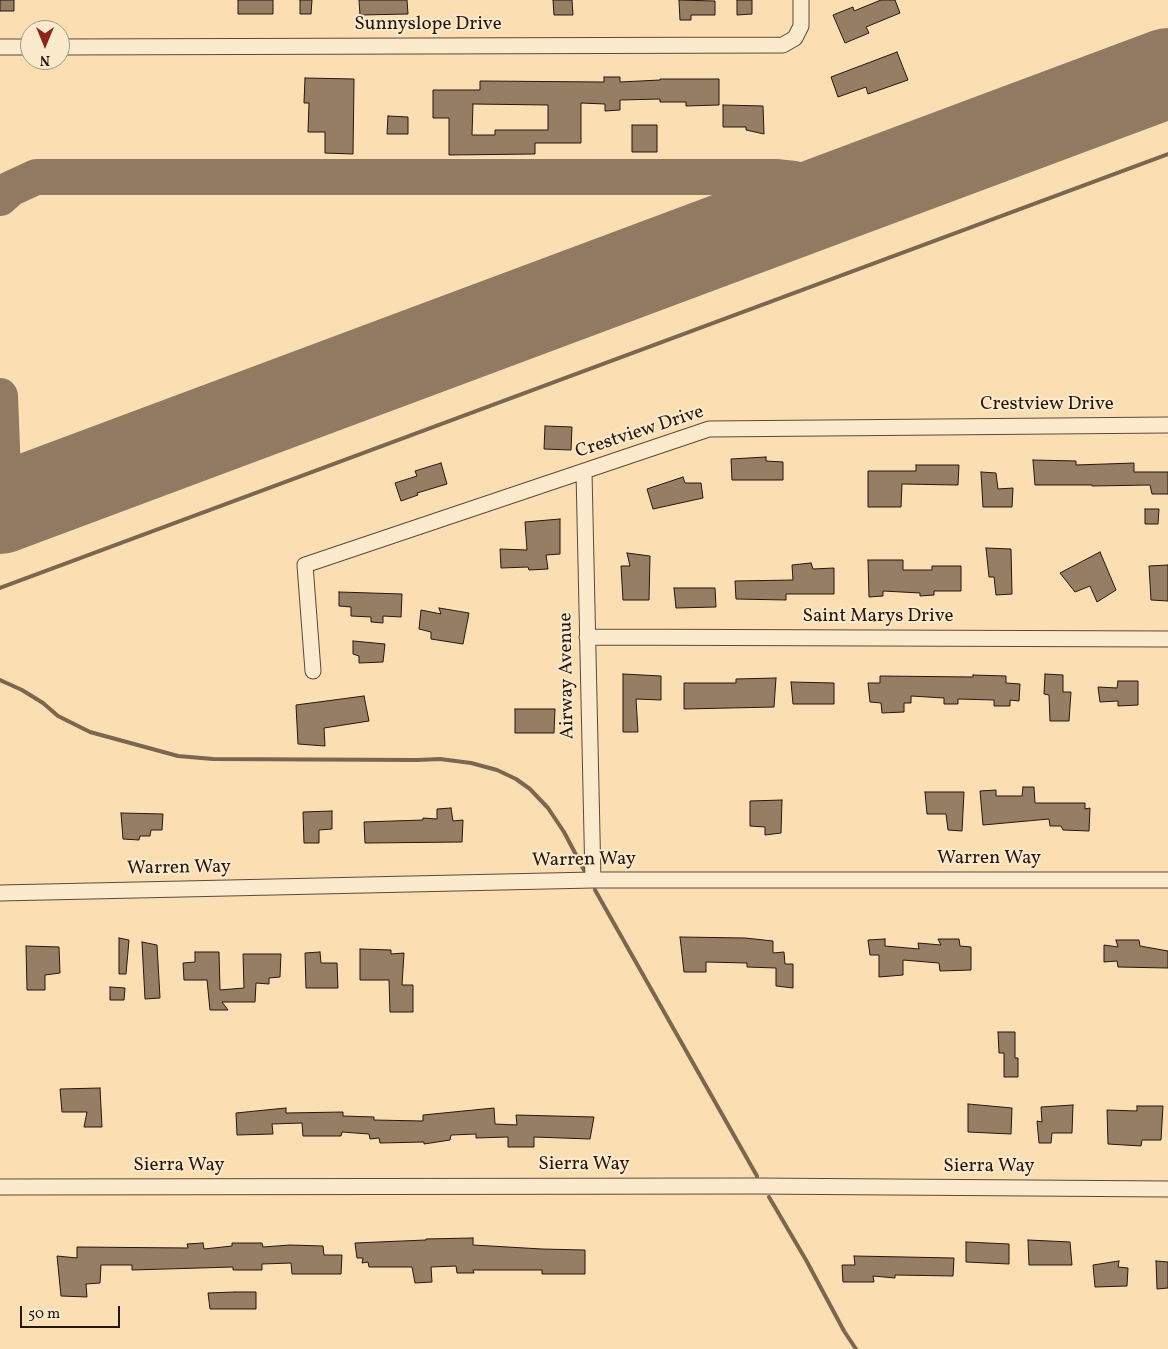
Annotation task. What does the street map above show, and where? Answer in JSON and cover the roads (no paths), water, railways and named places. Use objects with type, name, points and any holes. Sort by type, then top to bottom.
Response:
[{"type":"street","name":"Sunnyslope Drive","points":[[70,47],[784,46],[794,38],[801,26],[801,0]]},
{"type":"street","points":[[0,47],[20,47]]},
{"type":"street","name":"Crestview Drive","points":[[313,671],[305,565],[710,428],[1168,424]]},
{"type":"street","name":"Airway Avenue","points":[[584,472],[593,880]]},
{"type":"street","name":"Saint Marys Drive","points":[[588,637],[1168,639]]},
{"type":"street","name":"Warren Way","points":[[0,893],[593,880],[1168,880]]},
{"type":"street","name":"Sierra Way","points":[[0,1187],[755,1186],[1168,1189]]},
{"type":"waterway","points":[[0,588],[1168,154]]},
{"type":"waterway","points":[[0,680],[22,690],[43,703],[58,716],[90,732],[178,756],[213,759],[440,759],[471,763],[497,770],[516,779],[530,789],[548,808],[564,832],[584,870]]},
{"type":"waterway","points":[[595,890],[757,1176]]},
{"type":"waterway","points":[[769,1197],[856,1349]]}]
